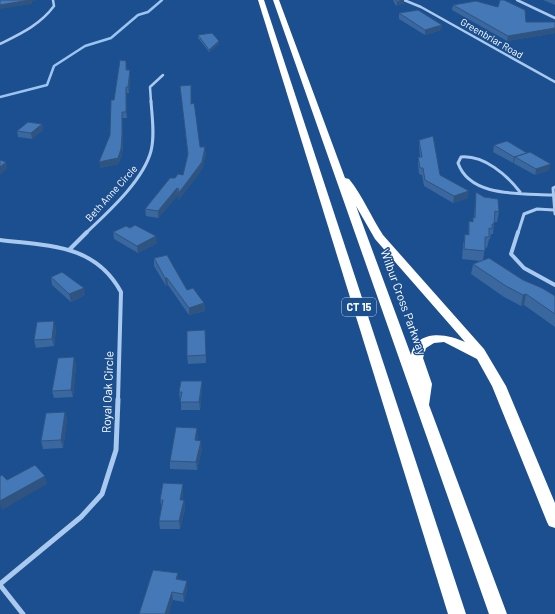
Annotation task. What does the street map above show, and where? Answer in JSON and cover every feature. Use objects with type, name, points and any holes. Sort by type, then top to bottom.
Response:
[{"type":"highway","name":"CT 15","points":[[261,0],[457,614]]},
{"type":"highway","name":"Wilbur Cross Parkway","points":[[276,0],[498,614]]},
{"type":"highway","points":[[339,173],[353,189],[365,216],[379,238],[474,344],[498,386],[555,522]]},
{"type":"highway","points":[[423,406],[425,383],[417,357],[418,350],[424,343],[439,338],[450,339],[480,356]]},
{"type":"street","points":[[0,44],[34,26],[48,16],[54,6],[53,0]]},
{"type":"street","name":"Greenbriar Road","points":[[404,0],[421,7],[555,82]]},
{"type":"street","points":[[517,0],[555,18]]},
{"type":"street","name":"Beth Anne Circle","points":[[70,249],[132,184],[148,161],[152,140],[150,87],[163,75]]},
{"type":"street","points":[[520,192],[510,179],[471,157],[461,157],[458,163],[463,175],[483,188],[499,192],[552,195]]},
{"type":"street","points":[[555,187],[553,188],[552,195],[554,212],[537,209],[524,214],[511,254],[524,268],[555,285]]},
{"type":"street","name":"Royal Oak Circle","points":[[0,240],[70,249],[99,263],[113,276],[121,292],[116,450],[102,494],[82,517],[0,584]]},
{"type":"street","points":[[0,584],[23,614]]},
{"type":"building","points":[[0,0],[30,0],[0,5]]},
{"type":"building","points":[[500,0],[504,0],[525,10],[526,22],[555,22],[555,28],[508,36],[453,5],[476,1],[498,7]]},
{"type":"building","points":[[418,10],[442,25],[425,30],[399,13]]},
{"type":"building","points":[[212,33],[219,41],[209,50],[198,35]]},
{"type":"building","points":[[120,60],[126,61],[126,70],[130,70],[128,87],[126,87],[126,112],[122,112],[121,149],[118,158],[99,162],[110,135],[111,100],[114,100]]},
{"type":"building","points":[[191,85],[191,104],[194,103],[200,147],[205,147],[202,162],[178,194],[179,189],[177,188],[158,211],[145,209],[170,178],[175,178],[178,174],[183,175],[188,154],[180,86]]},
{"type":"building","points":[[28,122],[42,124],[31,133],[17,131]]},
{"type":"building","points":[[433,136],[440,175],[469,191],[454,196],[425,180],[423,168],[420,168],[418,157],[422,157],[419,140]]},
{"type":"building","points":[[507,141],[527,153],[514,157],[494,145]]},
{"type":"building","points":[[530,152],[551,164],[536,169],[515,157]]},
{"type":"building","points":[[0,160],[6,162],[0,167]]},
{"type":"building","points":[[476,192],[484,197],[498,199],[499,212],[495,211],[494,224],[492,224],[492,229],[489,228],[489,237],[485,237],[485,251],[464,249],[465,234],[469,235],[469,221],[473,222],[473,217],[475,218]]},
{"type":"building","points":[[135,225],[156,236],[137,246],[113,232],[126,226],[130,228]]},
{"type":"building","points":[[167,255],[187,290],[193,288],[204,303],[189,308],[167,278],[165,278],[154,258]]},
{"type":"building","points":[[489,258],[523,280],[542,288],[555,296],[555,314],[526,294],[523,295],[506,286],[473,264]]},
{"type":"building","points":[[62,272],[84,288],[69,294],[51,277]]},
{"type":"building","points":[[54,321],[52,339],[34,340],[37,322]]},
{"type":"building","points":[[205,330],[206,355],[187,356],[187,331]]},
{"type":"building","points":[[74,357],[71,390],[52,391],[58,358]]},
{"type":"building","points":[[181,381],[202,381],[199,402],[180,402],[182,392],[179,392]]},
{"type":"building","points":[[65,412],[61,440],[41,441],[46,413]]},
{"type":"building","points":[[176,427],[197,428],[195,440],[201,441],[196,462],[170,461]]},
{"type":"building","points":[[35,465],[45,476],[0,501],[0,476],[2,475],[7,480]]},
{"type":"building","points":[[163,483],[183,484],[180,500],[184,500],[179,521],[159,521],[163,500],[160,500]]},
{"type":"building","points":[[153,570],[178,573],[176,579],[187,581],[183,594],[172,592],[165,614],[139,614]]},
{"type":"waterway","points":[[0,97],[47,85],[54,66],[85,46],[111,38],[138,15],[148,12],[162,0]]}]
